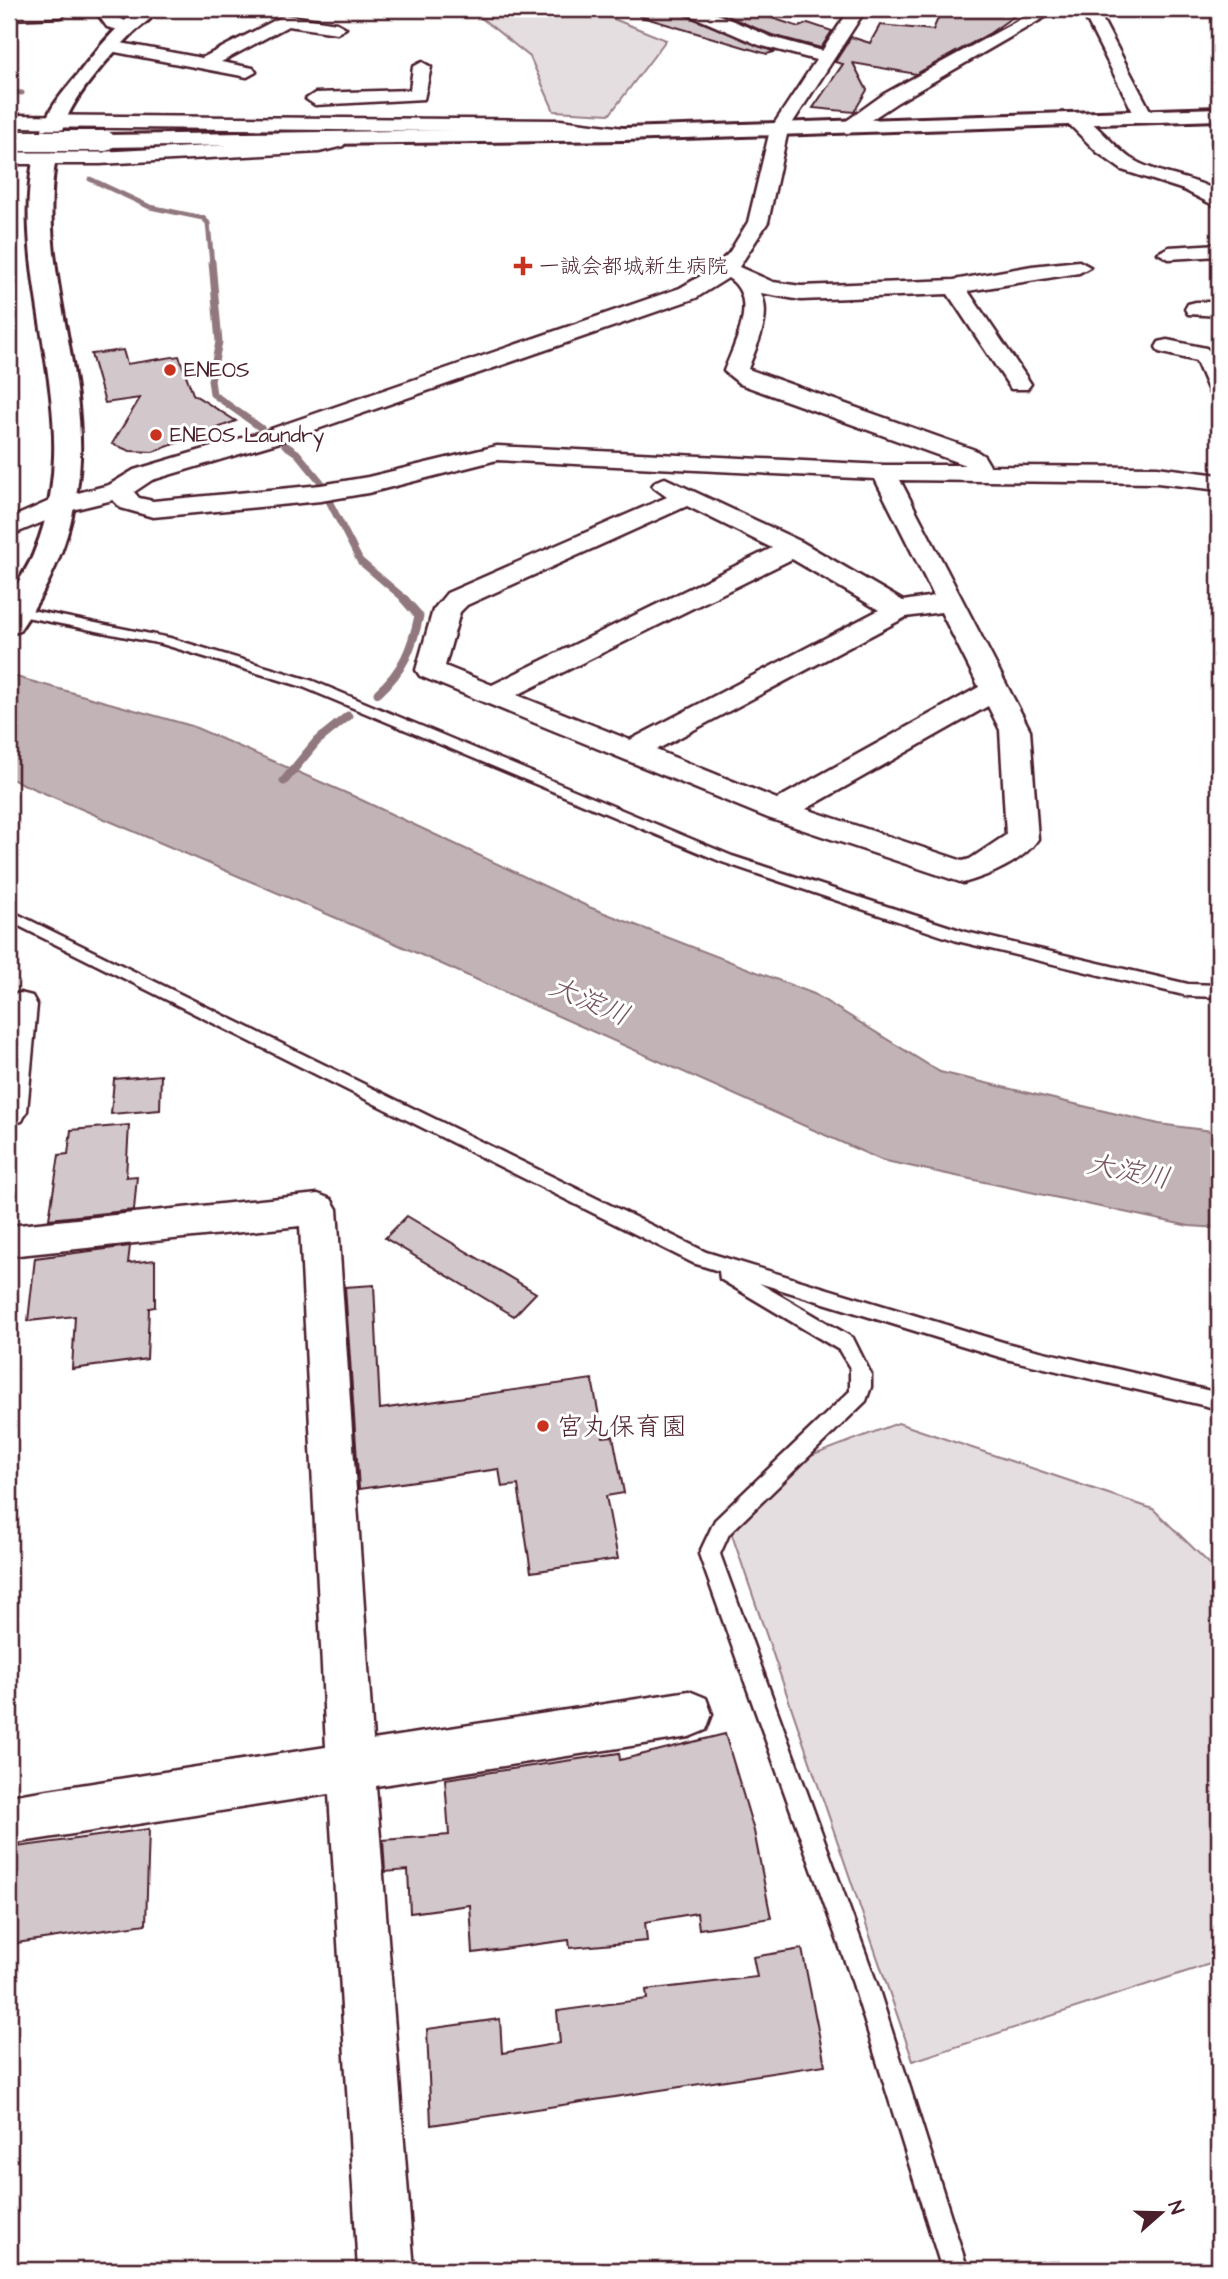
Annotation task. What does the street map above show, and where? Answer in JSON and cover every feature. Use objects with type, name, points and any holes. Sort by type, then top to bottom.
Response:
[{"type":"street","points":[[19,12],[61,12],[64,9]]},
{"type":"street","points":[[111,9],[107,16],[113,23],[127,27]]},
{"type":"street","points":[[12,619],[43,572],[63,504],[66,425],[39,249],[39,210],[46,158],[55,120],[110,46],[127,27],[150,9]]},
{"type":"street","points":[[691,9],[765,41],[825,57]]},
{"type":"street","points":[[9,528],[63,504],[118,491],[143,475],[271,437],[675,298],[719,275],[737,257],[758,222],[779,130],[858,9]]},
{"type":"street","points":[[847,127],[891,97],[1051,9]]},
{"type":"street","points":[[1089,9],[1144,116]]},
{"type":"street","points":[[204,64],[285,20],[337,28]]},
{"type":"street","points":[[110,46],[247,72]]},
{"type":"street","points":[[305,122],[307,100],[418,95],[422,66]]},
{"type":"street","points":[[9,141],[624,134],[1219,114]]},
{"type":"street","points":[[1075,119],[1106,150],[1137,170],[1215,195]]},
{"type":"street","points":[[9,121],[560,126],[624,134]]},
{"type":"street","points":[[9,158],[319,146],[346,139]]},
{"type":"street","points":[[1169,253],[1219,250]]},
{"type":"street","points":[[726,267],[746,281],[778,291],[801,293],[954,287],[1032,272],[1080,267]]},
{"type":"street","points":[[746,281],[755,304],[753,325],[736,371],[748,379],[966,455],[975,461],[981,473]]},
{"type":"street","points":[[954,287],[1019,384]]},
{"type":"street","points":[[1196,309],[1219,309]]},
{"type":"street","points":[[1167,347],[1191,349],[1204,354],[1214,366],[1219,391]]},
{"type":"street","points":[[118,491],[130,503],[153,509],[321,493],[368,485],[497,453],[884,472],[1157,475],[1219,482]]},
{"type":"street","points":[[619,459],[685,498],[744,522],[793,548],[899,610]]},
{"type":"street","points":[[685,498],[457,599],[447,610],[430,670],[779,811],[963,872],[981,866],[1022,839],[1015,730],[884,472]]},
{"type":"street","points":[[493,695],[793,548]]},
{"type":"street","points":[[630,752],[899,610],[950,602]]},
{"type":"street","points":[[779,811],[995,690]]},
{"type":"street","points":[[9,1111],[20,1005]]},
{"type":"street","points":[[9,1241],[318,1209],[351,1769],[386,2270]]},
{"type":"street","points":[[9,1820],[351,1769],[689,1714]]},
{"type":"lane","points":[[12,619],[165,641],[308,684],[727,859],[963,937],[1188,990],[1219,991]]},
{"type":"lane","points":[[9,915],[700,1258],[846,1344],[859,1362],[864,1381],[859,1395],[722,1527],[709,1554],[865,1984],[955,2270]]},
{"type":"lane","points":[[700,1258],[1006,1352],[1219,1401]]},
{"type":"shaded area","points":[[470,9],[599,9],[599,13],[666,40],[610,114],[554,111],[530,57]]},
{"type":"shaded area","points":[[898,1423],[1153,1509],[1219,1573],[1219,1961],[913,2061],[731,1532],[808,1457]]},
{"type":"water","name":"大淀川","points":[[9,675],[192,726],[353,796],[589,907],[814,994],[940,1072],[1159,1124],[1219,1132],[1219,1228],[1189,1226],[881,1160],[383,938],[9,778]]},
{"type":"building","points":[[640,9],[680,9],[684,15],[774,52],[767,54],[639,16]]},
{"type":"building","points":[[711,9],[762,9],[763,15],[799,27],[808,23],[832,31],[821,48],[772,35]]},
{"type":"building","points":[[942,9],[1024,9],[990,33],[916,74],[853,63],[867,90],[854,112],[813,108],[843,64],[835,62],[851,37],[870,43],[880,25],[933,30]]},
{"type":"building","points":[[123,350],[127,364],[179,356],[193,394],[236,421],[153,452],[130,451],[112,444],[140,398],[105,403],[91,354]]},
{"type":"building","points":[[161,1075],[160,1110],[111,1114],[114,1079]]},
{"type":"building","points":[[129,1125],[126,1177],[137,1176],[134,1210],[49,1219],[59,1155],[68,1154],[71,1130]]},
{"type":"building","points":[[407,1216],[536,1293],[514,1316],[385,1238]]},
{"type":"building","points":[[130,1246],[128,1263],[155,1260],[155,1307],[149,1308],[147,1359],[72,1369],[75,1316],[28,1321],[35,1258]]},
{"type":"building","points":[[374,1285],[380,1409],[592,1379],[603,1437],[613,1436],[624,1493],[606,1496],[618,1559],[531,1572],[518,1485],[502,1487],[499,1469],[359,1489],[345,1287]]},
{"type":"building","points":[[725,1734],[754,1831],[771,1918],[699,1929],[697,1913],[645,1922],[647,1941],[570,1948],[569,1940],[473,1953],[470,1905],[410,1913],[408,1870],[385,1872],[383,1840],[449,1835],[445,1779],[619,1753],[620,1760]]},
{"type":"building","points":[[149,1829],[146,1924],[9,1944],[9,1848]]},
{"type":"building","points":[[802,1949],[825,2065],[431,2125],[427,2029],[500,2019],[502,2053],[560,2043],[557,2011],[647,1999],[646,1990],[757,1977],[753,1957]]},
{"type":"waterway","points":[[9,92],[22,93]]},
{"type":"waterway","points":[[90,179],[150,207],[203,218],[208,223],[212,264]]},
{"type":"waterway","points":[[212,262],[219,342],[211,380],[213,394],[261,428]]},
{"type":"waterway","points":[[285,445],[297,453],[321,482]]},
{"type":"waterway","points":[[329,501],[360,561],[406,600]]},
{"type":"waterway","points":[[378,693],[400,667],[410,649],[416,628],[419,616],[404,599]]},
{"type":"waterway","points":[[284,781],[317,741],[348,716]]},
{"type":"place","name":"一誠会都城新生病院","points":[[523,266]]},
{"type":"place","name":"ENEOS","points":[[170,370]]},
{"type":"place","name":"ENEOS Laundry","points":[[156,435]]},
{"type":"place","name":"宮丸保育園","points":[[543,1426]]}]
